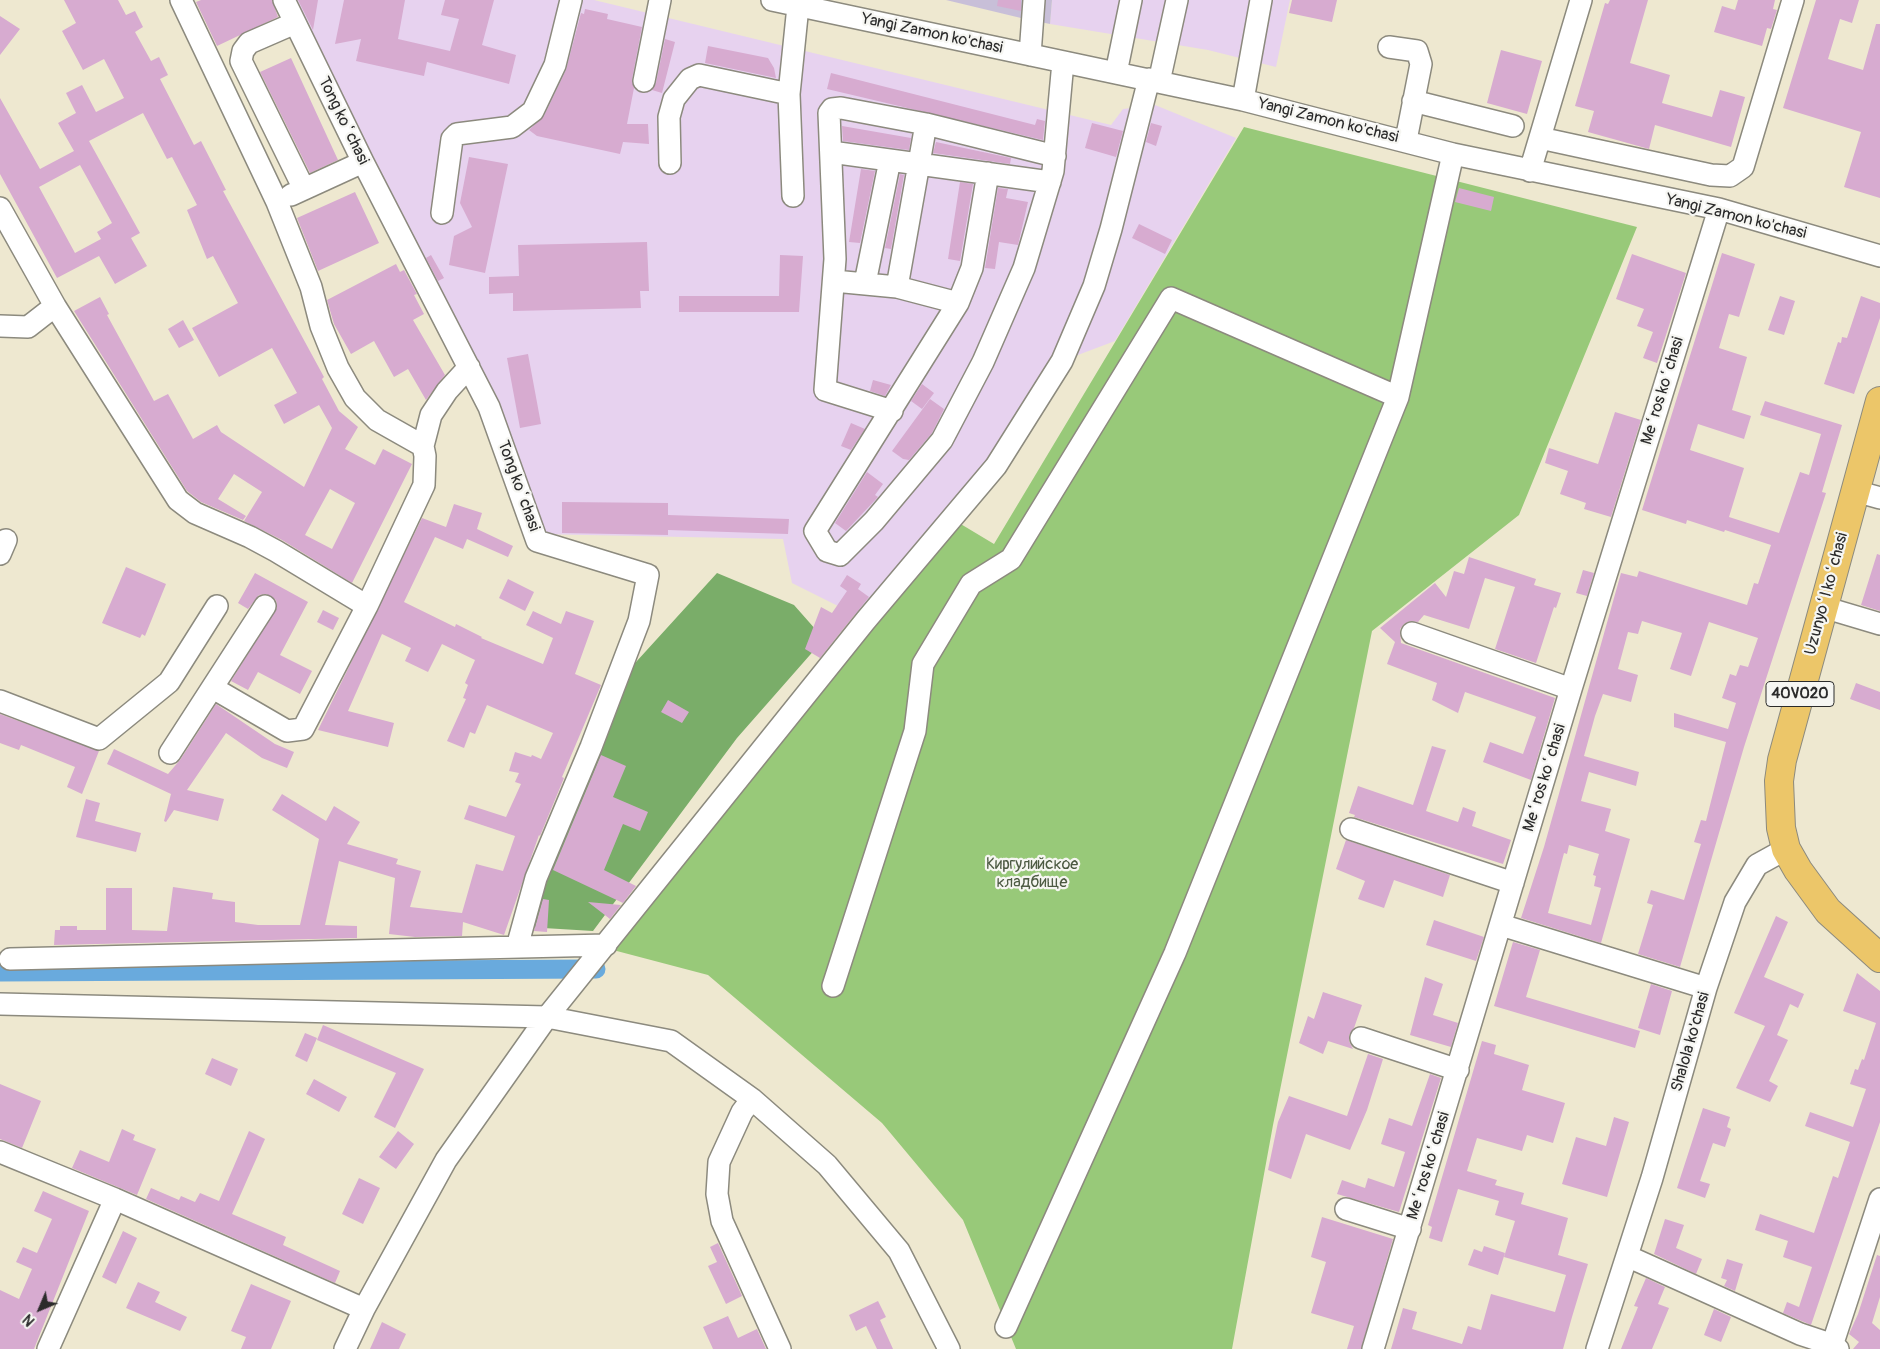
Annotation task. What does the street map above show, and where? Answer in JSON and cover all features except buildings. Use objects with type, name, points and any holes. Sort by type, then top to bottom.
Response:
[{"type":"main road","name":"Uzunyoʻl koʻchasi","points":[[1880,401],[1868,494],[1823,608],[1782,760],[1779,805],[1781,828],[1786,849],[1802,877],[1828,911],[1880,958]]},
{"type":"street","points":[[181,0],[277,202],[311,288],[321,326],[338,368],[356,398],[377,420],[423,446]]},
{"type":"street","name":"Tong koʻchasi","points":[[284,0],[363,162],[489,407],[537,541],[648,575],[639,621],[591,747],[536,878],[517,947]]},
{"type":"street","points":[[442,213],[452,139],[458,134],[512,127],[533,112],[555,65],[571,0]]},
{"type":"street","points":[[644,81],[660,0]]},
{"type":"street","name":"Yangi Zamon ko'chasi","points":[[772,0],[1243,100],[1406,140],[1453,154],[1719,209],[1880,256]]},
{"type":"street","points":[[1030,55],[1034,0]]},
{"type":"street","points":[[1116,73],[1131,0]]},
{"type":"street","points":[[345,1349],[364,1309],[446,1160],[547,1017],[866,620],[996,466],[1062,361],[1094,286],[1112,229],[1176,0]]},
{"type":"street","points":[[1243,100],[1261,0]]},
{"type":"street","points":[[1530,171],[1582,0]]},
{"type":"street","points":[[1540,138],[1712,175],[1730,176],[1743,167],[1793,0]]},
{"type":"street","points":[[793,196],[789,94],[798,6]]},
{"type":"street","points":[[295,23],[249,43],[243,51],[241,61],[304,189]]},
{"type":"street","points":[[1389,47],[1417,51],[1421,64],[1406,140]]},
{"type":"street","points":[[988,173],[972,268],[958,303],[815,531],[828,551],[840,556],[874,521],[942,440],[983,362],[1024,268],[1050,182],[1055,156],[1063,62]]},
{"type":"street","points":[[670,163],[669,117],[674,99],[685,84],[694,76],[700,75],[789,94]]},
{"type":"street","points":[[1413,101],[1513,126]]},
{"type":"street","points":[[892,411],[826,390],[834,281],[834,215],[829,113],[832,109],[841,108],[926,124],[1055,156]]},
{"type":"street","points":[[897,287],[921,164],[926,124]]},
{"type":"street","points":[[831,152],[1050,182]]},
{"type":"street","points":[[1006,1327],[1175,953],[1398,397],[1453,154]]},
{"type":"street","points":[[866,283],[890,160]]},
{"type":"street","points":[[277,202],[363,162]]},
{"type":"street","points":[[0,208],[55,306],[178,500],[203,517],[250,537],[276,551],[367,606]]},
{"type":"street","name":"Meʻros koʻchasi","points":[[1374,1349],[1571,689],[1719,209]]},
{"type":"street","points":[[834,281],[897,287],[958,303]]},
{"type":"street","points":[[833,986],[916,730],[923,664],[971,584],[1011,559],[1171,298],[1398,397]]},
{"type":"street","points":[[0,326],[28,327],[55,306]]},
{"type":"street","points":[[213,688],[287,731],[303,729],[367,606],[424,485],[425,456],[423,446],[431,415],[447,391],[469,367]]},
{"type":"street","points":[[0,700],[99,739],[169,682],[217,606]]},
{"type":"street","points":[[170,753],[264,606]]},
{"type":"street","points":[[1823,608],[1880,624]]},
{"type":"street","points":[[1412,632],[1571,689]]},
{"type":"street","points":[[1351,829],[1514,883]]},
{"type":"street","name":"Shalola ko'chasi","points":[[1597,1349],[1652,1178],[1706,988],[1735,902],[1757,865],[1786,849]]},
{"type":"street","points":[[1501,925],[1706,988]]},
{"type":"street","points":[[10,959],[606,945]]},
{"type":"street","points":[[0,1004],[547,1017],[671,1041],[752,1099],[827,1165],[899,1251],[949,1349]]},
{"type":"street","points":[[1361,1038],[1458,1070]]},
{"type":"street","points":[[752,1099],[742,1112],[719,1162],[717,1194],[722,1221],[780,1349]]},
{"type":"street","points":[[0,1152],[115,1199],[364,1309]]},
{"type":"street","points":[[48,1349],[115,1199]]},
{"type":"street","points":[[1627,1256],[1834,1348],[1880,1199]]},
{"type":"street","points":[[1346,1209],[1410,1229]]},
{"type":"shaded area","points":[[286,0],[594,0],[1111,125],[1123,109],[1155,105],[1236,138],[1115,341],[1062,361],[996,466],[866,620],[792,583],[783,539],[537,534]]},
{"type":"shaded area","points":[[946,0],[1052,0],[1050,24],[1021,18]]},
{"type":"shaded area","points":[[1052,0],[1290,0],[1276,67],[1208,50],[1050,24]]},
{"type":"green space","name":"Киргулийское кладбище","points":[[1244,127],[1637,227],[1519,515],[1372,631],[1273,1125],[1232,1349],[1016,1349],[963,1220],[882,1123],[708,975],[613,950],[949,517],[994,544]]},
{"type":"green space","points":[[717,573],[794,605],[824,639],[737,738],[593,931],[527,927],[626,673]]},
{"type":"waterway","points":[[0,972],[596,969]]}]
